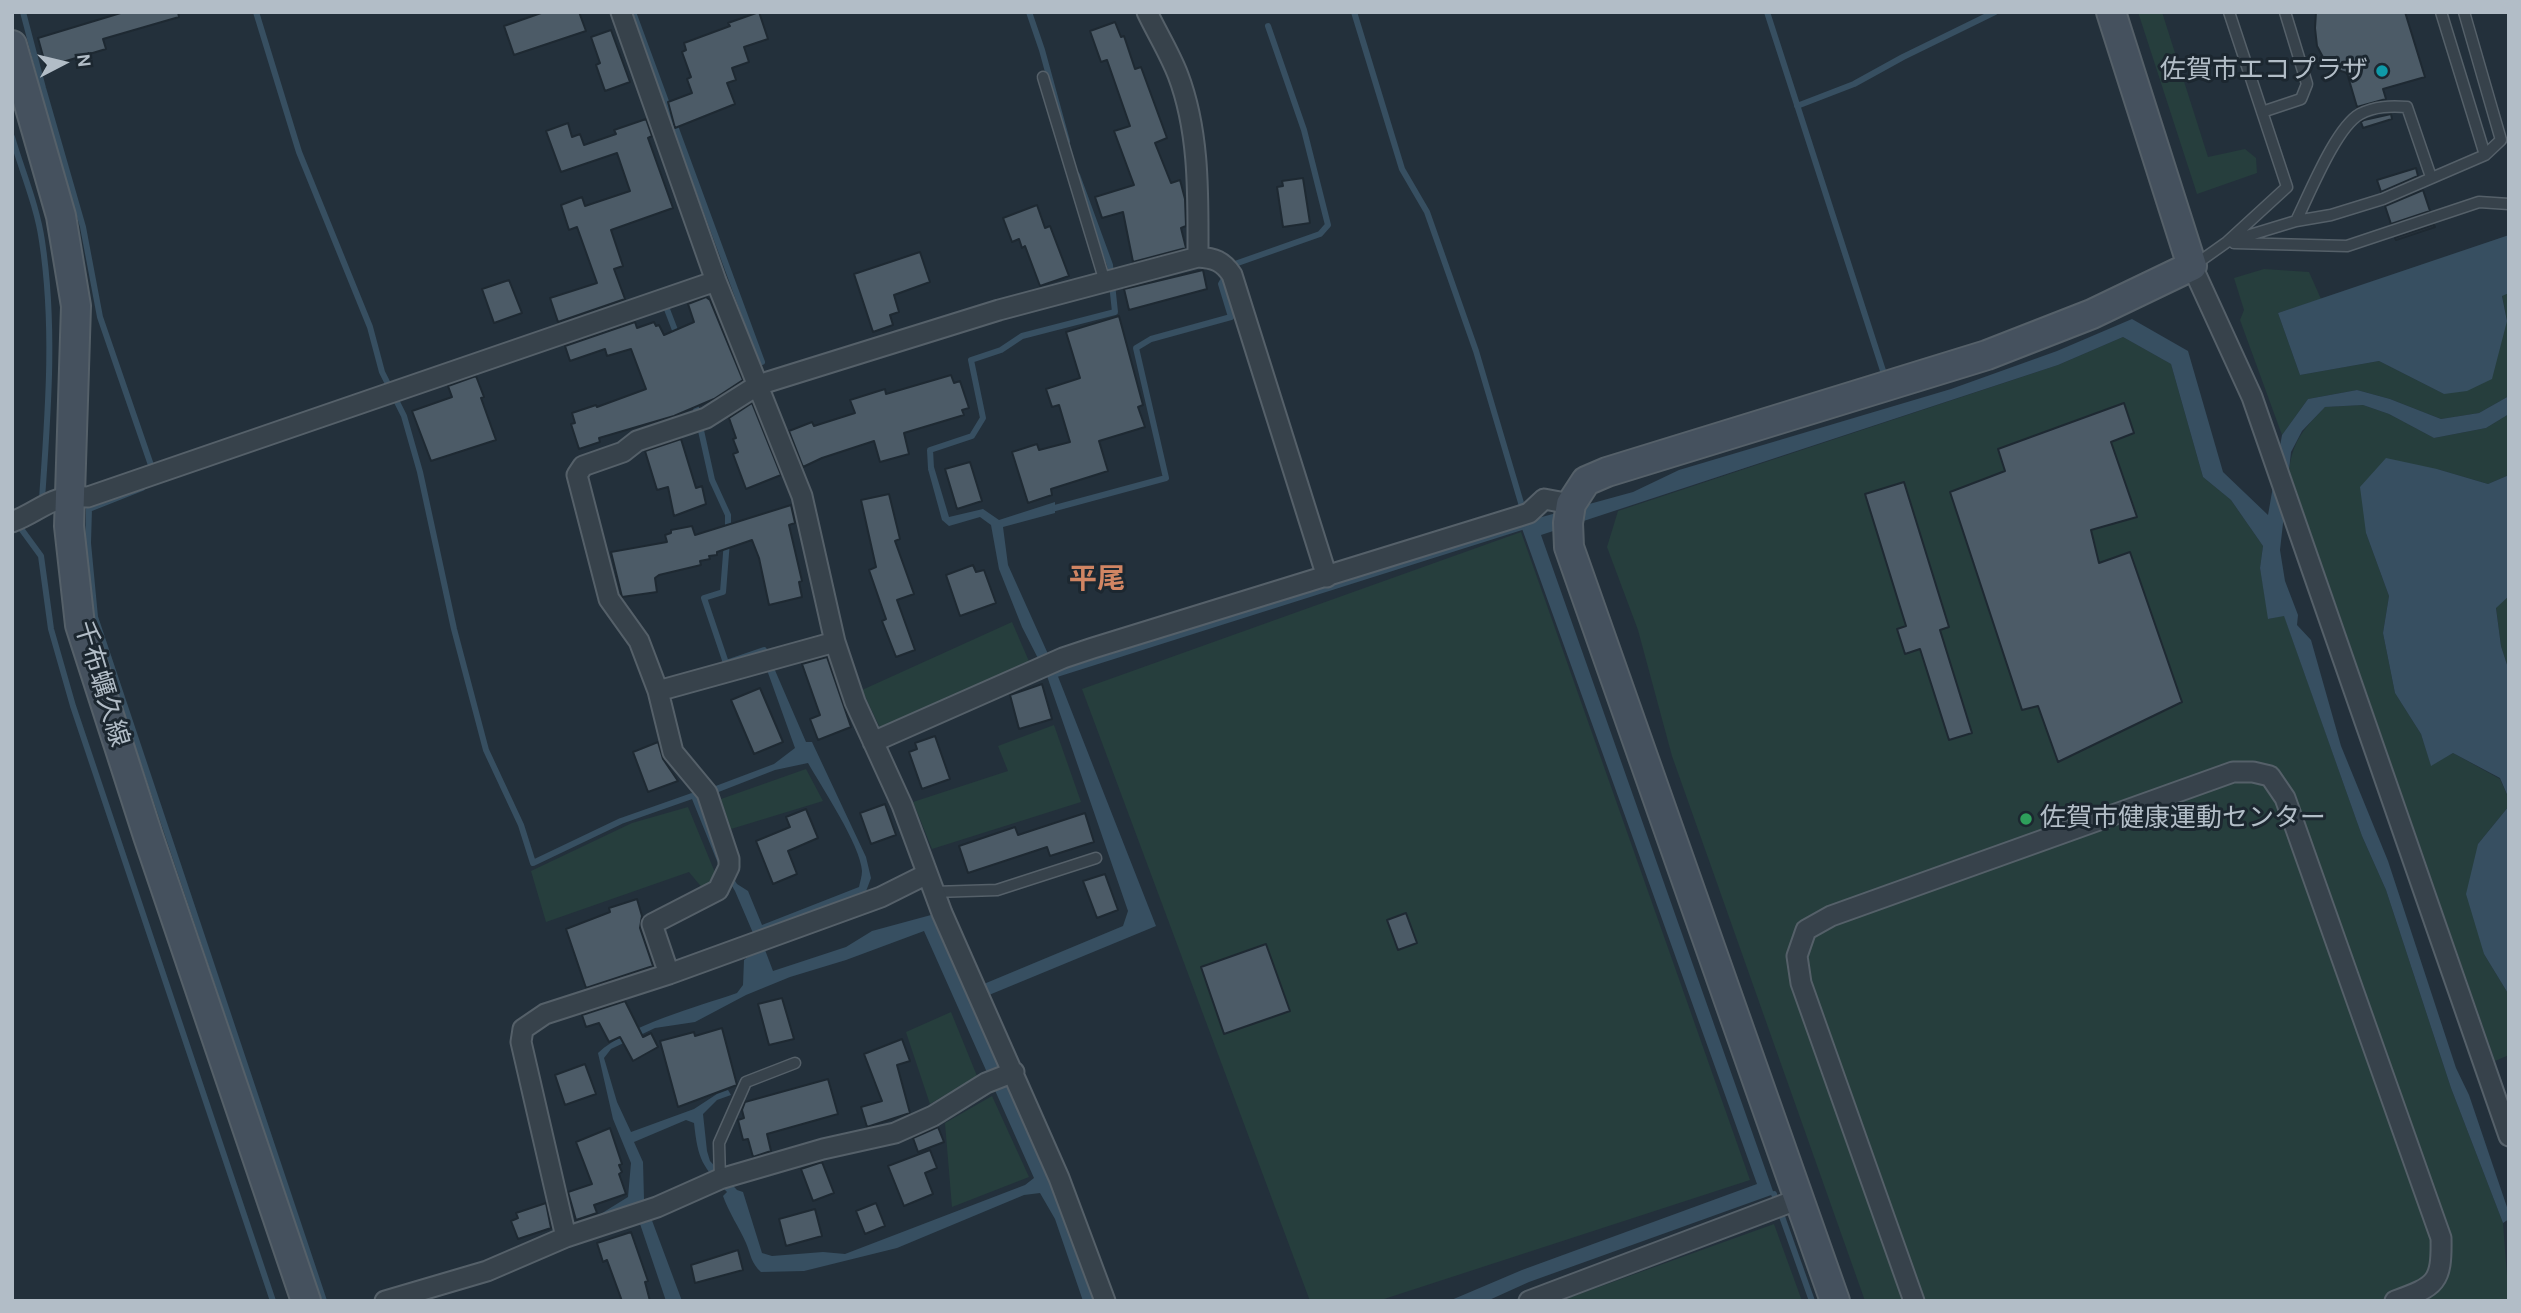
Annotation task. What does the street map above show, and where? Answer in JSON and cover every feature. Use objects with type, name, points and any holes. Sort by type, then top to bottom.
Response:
[{"type":"street","points":[[621,12],[716,281],[802,496],[835,642],[855,702],[902,805],[931,883],[1014,1072],[1077,1223],[1105,1301]]},
{"type":"street","points":[[1147,12],[1178,74],[1190,116],[1198,177],[1198,257]]},
{"type":"street","points":[[2111,12],[2192,266],[2252,397],[2509,1136]]},
{"type":"street","name":"千布蠣久線","points":[[12,45],[61,216],[76,306],[69,526],[80,625],[148,836],[306,1301]]},
{"type":"street","points":[[669,974],[652,924],[718,890],[727,874],[729,859],[707,793],[673,752],[658,691],[639,640],[609,599],[577,475],[583,466],[623,452],[637,441],[698,421],[758,385],[999,310],[1198,257],[1211,257],[1229,269],[1327,577]]},
{"type":"street","points":[[1835,1301],[1786,1204],[1574,560],[1569,538],[1571,504],[1586,481],[1607,472],[1987,355],[2092,314],[2192,266]]},
{"type":"street","points":[[17,520],[53,500],[88,496],[155,474],[716,281]]},
{"type":"street","points":[[873,742],[1093,648],[1524,514],[1544,499],[1571,504]]},
{"type":"street","points":[[658,691],[835,642]]},
{"type":"street","points":[[1914,1301],[1801,983],[1797,956],[1806,930],[1830,916],[2233,772],[2253,772],[2270,776],[2285,799],[2441,1238],[2442,1263],[2435,1282],[2419,1292],[2395,1301]]},
{"type":"street","points":[[566,1237],[521,1042],[523,1029],[545,1014],[669,974],[881,897],[931,883]]},
{"type":"street","points":[[385,1301],[487,1271],[566,1237],[657,1207],[721,1175],[895,1133],[933,1116],[985,1083],[1014,1072]]},
{"type":"street","points":[[1529,1301],[1786,1204]]},
{"type":"lane","points":[[2192,266],[2227,242],[2287,187],[2229,12]]},
{"type":"lane","points":[[2262,112],[2301,99],[2307,84],[2285,12]]},
{"type":"lane","points":[[2441,12],[2485,155]]},
{"type":"lane","points":[[2227,242],[2383,199],[2485,155],[2501,140],[2464,12]]},
{"type":"lane","points":[[1043,77],[1068,165],[1100,261],[1112,280]]},
{"type":"lane","points":[[2296,221],[2343,129],[2359,115],[2388,105],[2407,107],[2431,177]]},
{"type":"lane","points":[[2227,242],[2347,246],[2479,202],[2509,204]]},
{"type":"lane","points":[[931,883],[997,890],[1096,858]]},
{"type":"lane","points":[[721,1175],[719,1143],[746,1082],[795,1063]]},
{"type":"green space","points":[[2138,12],[2162,12],[2208,157],[2245,149],[2256,158],[2257,173],[2197,194]]},
{"type":"green space","points":[[2264,269],[2309,272],[2321,299],[2278,313],[2300,375],[2379,361],[2444,394],[2507,321],[2502,295],[2509,293],[2509,396],[2479,413],[2441,419],[2390,399],[2357,390],[2308,399],[2282,435],[2240,320],[2244,310],[2234,278]]},
{"type":"green space","name":"佐賀市健康運動センター","points":[[2123,337],[2171,364],[2203,477],[2231,500],[2263,546],[2260,568],[2269,619],[2284,615],[2362,836],[2386,890],[2451,1088],[2503,1223],[2509,1301],[1865,1301],[1672,756],[1638,630],[1607,547],[1618,511],[2058,365]]},
{"type":"green space","points":[[2363,405],[2389,414],[2434,438],[2486,428],[2509,414],[2509,475],[2488,484],[2437,469],[2366,533],[2389,596],[2383,633],[2395,693],[2421,734],[2431,765],[2453,753],[2500,779],[2509,799],[2509,806],[2478,844],[2484,954],[2509,995],[2509,1055],[2495,1061],[2289,470],[2301,435],[2325,407]]},
{"type":"green space","points":[[1521,532],[1750,1180],[1378,1301],[1310,1301],[1082,689]]},
{"type":"green space","points":[[2509,596],[2509,671],[2501,646],[2496,607]]},
{"type":"green space","points":[[1012,622],[1031,666],[882,732],[862,690]]},
{"type":"green space","points":[[1054,725],[1081,802],[932,849],[913,802],[1008,771],[998,746]]},
{"type":"green space","points":[[806,769],[823,801],[731,829],[721,799]]},
{"type":"green space","points":[[688,807],[716,875],[704,890],[689,872],[546,922],[531,871],[632,823]]},
{"type":"green space","points":[[951,1012],[977,1076],[930,1104],[906,1032]]},
{"type":"green space","points":[[992,1096],[1029,1177],[952,1207],[945,1123]]},
{"type":"green space","points":[[1774,1224],[1802,1301],[1560,1301]]},
{"type":"water","points":[[2509,235],[2509,293],[2502,296],[2507,321],[2492,379],[2467,391],[2444,394],[2379,361],[2300,375],[2278,313]]},
{"type":"water","points":[[2132,319],[2188,351],[2223,472],[2268,515],[2282,435],[2308,399],[2357,390],[2390,399],[2441,419],[2479,413],[2509,396],[2509,414],[2486,428],[2434,438],[2389,414],[2363,405],[2325,407],[2302,431],[2291,452],[2280,550],[2285,581],[2298,615],[2297,625],[2311,640],[2341,746],[2388,861],[2509,1219],[2503,1223],[2451,1088],[2386,890],[2362,836],[2284,616],[2268,619],[2260,568],[2263,546],[2231,500],[2203,477],[2171,364],[2123,337],[2058,365],[1541,535],[1774,1194],[1529,1282],[1487,1301],[1449,1301],[1522,1270],[1757,1184],[1520,523],[1633,492],[1679,470],[1951,389],[2057,351]]},
{"type":"water","points":[[2386,458],[2488,484],[2509,475],[2509,596],[2496,608],[2501,646],[2509,671],[2509,799],[2500,778],[2453,753],[2431,766],[2421,734],[2395,693],[2383,633],[2389,596],[2366,533],[2360,487]]},
{"type":"water","points":[[934,467],[949,517],[983,509],[999,520],[1055,502],[1055,513],[1003,527],[1008,565],[1057,674],[1156,926],[972,1002],[1014,1090],[1097,1301],[1083,1301],[1055,1219],[1040,1193],[1024,1195],[897,1248],[804,1271],[761,1272],[753,1262],[725,1202],[723,1196],[727,1192],[703,1162],[697,1146],[694,1123],[686,1120],[634,1142],[643,1162],[644,1199],[682,1301],[666,1301],[635,1209],[575,1226],[628,1197],[631,1163],[613,1119],[598,1053],[645,1025],[737,993],[743,985],[744,960],[757,950],[753,933],[735,891],[717,861],[690,794],[698,793],[717,852],[737,884],[748,891],[762,925],[859,887],[862,875],[860,860],[848,832],[808,763],[775,770],[716,793],[713,787],[774,764],[795,748],[767,670],[774,668],[806,742],[812,742],[866,857],[871,878],[865,894],[762,931],[765,950],[773,971],[846,947],[872,931],[931,915],[967,991],[1123,926],[1128,911],[1047,676],[1022,627],[999,569],[991,525],[980,517],[949,526],[942,520],[928,469]],"holes":[[[924,931],[1034,1178],[1025,1185],[845,1254],[823,1252],[772,1256],[762,1253],[743,1192],[737,1190],[710,1161],[707,1151],[703,1114],[717,1100],[731,1095],[728,1090],[694,1109],[631,1132],[617,1102],[604,1058],[611,1049],[655,1028],[695,1022],[746,995],[790,977],[846,960]]]},
{"type":"water","points":[[2509,806],[2509,995],[2484,954],[2466,894],[2478,844]]},
{"type":"building","points":[[124,12],[178,12],[179,17],[103,39],[106,49],[46,67],[38,38]]},
{"type":"building","points":[[544,12],[579,12],[586,31],[514,55],[504,26]]},
{"type":"building","points":[[759,12],[768,39],[744,47],[749,62],[732,68],[736,80],[727,83],[735,104],[675,128],[668,102],[692,93],[687,79],[691,77],[682,52],[686,50],[684,43]]},
{"type":"building","name":"佐賀市エコプラザ","points":[[2316,12],[2405,12],[2425,77],[2383,89],[2386,99],[2357,107],[2347,73],[2335,69],[2325,61],[2317,46]]},
{"type":"building","points":[[1115,22],[1121,37],[1124,36],[1135,69],[1141,67],[1167,138],[1155,143],[1171,183],[1180,180],[1185,199],[1186,226],[1181,228],[1186,248],[1133,262],[1123,212],[1102,218],[1095,197],[1134,185],[1114,131],[1130,126],[1107,60],[1101,62],[1090,31]]},
{"type":"building","points":[[611,30],[630,82],[605,91],[596,65],[600,63],[591,37]]},
{"type":"building","points":[[2391,114],[2392,119],[2363,128],[2361,122],[2364,120]]},
{"type":"building","points":[[646,119],[652,136],[648,138],[673,208],[611,230],[623,266],[614,269],[625,299],[558,322],[550,298],[597,283],[577,227],[569,230],[561,205],[582,197],[585,206],[630,191],[617,153],[561,172],[546,131],[568,123],[572,137],[580,134],[584,145],[616,134],[614,130]]},
{"type":"building","points":[[2416,168],[2418,176],[2381,192],[2377,180]]},
{"type":"building","points":[[1303,178],[1310,223],[1283,227],[1277,187],[1283,186],[1282,181]]},
{"type":"building","points":[[2423,190],[2430,211],[2391,224],[2385,206]]},
{"type":"building","points":[[1037,205],[1045,228],[1050,226],[1069,276],[1040,286],[1025,246],[1022,248],[1019,239],[1012,242],[1003,218]]},
{"type":"building","points":[[2434,225],[2435,227],[2396,240],[2395,238]]},
{"type":"building","points":[[920,252],[930,282],[894,295],[899,312],[890,315],[893,325],[873,332],[854,274]]},
{"type":"building","points":[[1203,270],[1207,289],[1129,310],[1124,289]]},
{"type":"building","points":[[509,280],[522,313],[494,323],[482,289]]},
{"type":"building","points":[[706,297],[710,300],[743,380],[714,399],[674,416],[599,438],[600,442],[579,449],[571,424],[575,423],[572,413],[646,389],[631,349],[607,356],[605,349],[570,361],[565,346],[635,322],[637,328],[654,322],[656,326],[659,325],[664,335],[694,322],[688,304]]},
{"type":"building","points":[[1119,316],[1143,405],[1138,407],[1145,427],[1099,441],[1108,471],[1051,489],[1052,495],[1028,503],[1012,452],[1037,444],[1039,450],[1070,442],[1059,405],[1052,407],[1046,389],[1080,378],[1066,332]]},
{"type":"building","points":[[951,375],[954,383],[960,381],[969,408],[962,410],[964,415],[904,433],[909,454],[880,462],[874,441],[803,467],[789,431],[812,422],[814,426],[855,413],[850,400],[885,389],[886,394]]},
{"type":"building","points":[[476,376],[496,440],[431,461],[412,411],[452,397],[448,386]]},
{"type":"building","points":[[752,403],[781,475],[746,489],[733,454],[738,452],[729,418]]},
{"type":"building","points":[[2124,403],[2134,433],[2111,442],[2137,517],[2091,530],[2099,563],[2130,552],[2182,702],[2058,762],[2038,706],[2022,710],[1950,492],[2005,471],[1998,449]]},
{"type":"building","points":[[681,439],[696,488],[702,486],[706,504],[674,516],[668,487],[657,490],[645,451]]},
{"type":"building","points":[[970,462],[982,501],[957,509],[945,469]]},
{"type":"building","points":[[1904,482],[1949,627],[1940,630],[1972,733],[1949,740],[1920,649],[1905,654],[1897,629],[1906,626],[1865,494]]},
{"type":"building","points":[[889,494],[900,539],[895,541],[914,594],[897,600],[915,650],[896,657],[882,621],[886,619],[869,570],[876,567],[861,500]]},
{"type":"building","points":[[791,505],[795,523],[789,525],[802,581],[799,582],[802,597],[769,605],[759,558],[752,540],[717,552],[717,555],[709,556],[710,559],[700,561],[701,565],[659,575],[655,578],[657,592],[622,597],[611,552],[667,542],[665,535],[671,533],[671,530],[692,526],[695,535]]},
{"type":"building","points":[[973,565],[976,572],[984,570],[996,603],[960,616],[946,575]]},
{"type":"building","points":[[827,657],[851,727],[818,740],[810,719],[820,715],[802,664]]},
{"type":"building","points":[[1042,684],[1052,719],[1019,729],[1010,695]]},
{"type":"building","points":[[760,688],[783,742],[754,754],[731,700]]},
{"type":"building","points":[[935,736],[950,779],[922,789],[909,752],[917,749],[915,743]]},
{"type":"building","points":[[658,742],[663,759],[678,781],[648,792],[633,752]]},
{"type":"building","points":[[885,804],[896,835],[871,844],[860,813]]},
{"type":"building","points":[[806,809],[818,838],[788,851],[797,874],[773,884],[756,841],[790,827],[786,817]]},
{"type":"building","points":[[1085,813],[1094,842],[1050,856],[1047,847],[968,873],[959,846],[1015,827],[1018,835]]},
{"type":"building","points":[[1105,874],[1118,910],[1097,918],[1083,881]]},
{"type":"building","points":[[637,899],[642,916],[640,928],[653,966],[586,988],[566,929],[610,912],[609,908]]},
{"type":"building","points":[[1406,913],[1417,943],[1398,950],[1387,920]]},
{"type":"building","points":[[1266,944],[1290,1011],[1224,1034],[1201,967]]},
{"type":"building","points":[[782,998],[794,1039],[769,1045],[758,1004]]},
{"type":"building","points":[[625,1001],[643,1037],[651,1033],[658,1047],[633,1061],[620,1037],[609,1042],[599,1023],[586,1027],[582,1015]]},
{"type":"building","points":[[722,1028],[737,1085],[678,1107],[660,1041],[694,1032],[695,1036]]},
{"type":"building","points":[[902,1039],[910,1061],[897,1065],[910,1113],[867,1127],[861,1107],[882,1101],[864,1054]]},
{"type":"building","points":[[585,1064],[596,1094],[565,1105],[555,1075]]},
{"type":"building","points":[[828,1079],[838,1114],[767,1134],[771,1151],[753,1157],[748,1139],[743,1140],[738,1120],[744,1118],[742,1110],[745,1102]]},
{"type":"building","points":[[938,1127],[944,1142],[918,1152],[913,1138]]},
{"type":"building","points":[[610,1128],[622,1164],[619,1165],[622,1172],[619,1174],[626,1194],[594,1205],[597,1213],[576,1220],[568,1192],[592,1184],[576,1142]]},
{"type":"building","points":[[930,1150],[937,1168],[925,1173],[933,1194],[904,1206],[888,1166]]},
{"type":"building","points":[[822,1162],[834,1193],[813,1201],[801,1169]]},
{"type":"building","points":[[546,1203],[551,1228],[518,1239],[511,1221],[518,1218],[516,1213]]},
{"type":"building","points":[[876,1203],[885,1226],[865,1234],[856,1211]]},
{"type":"building","points":[[815,1209],[822,1236],[786,1246],[779,1219]]},
{"type":"building","points":[[631,1232],[648,1281],[645,1282],[650,1301],[622,1301],[607,1260],[603,1262],[597,1243]]},
{"type":"building","points":[[738,1250],[743,1270],[695,1283],[691,1265]]},
{"type":"waterway","points":[[23,12],[83,227],[100,317],[153,471]]},
{"type":"waterway","points":[[256,12],[299,152],[370,327],[382,372],[404,416],[420,472],[454,629],[486,750],[521,825],[533,863],[621,821],[692,796]]},
{"type":"waterway","points":[[633,12],[762,362]]},
{"type":"waterway","points":[[1029,12],[1067,141]]},
{"type":"waterway","points":[[1354,12],[1402,169],[1427,212],[1476,351],[1524,513]]},
{"type":"waterway","points":[[1767,12],[1886,380]]},
{"type":"waterway","points":[[1797,106],[1854,84],[1995,12]]},
{"type":"waterway","points":[[1055,508],[1166,478],[1136,348],[1151,339],[1231,317],[1221,284],[1232,265],[1320,234],[1328,225],[1304,130],[1268,26]]},
{"type":"waterway","points":[[12,137],[37,215],[46,273],[49,370],[40,500]]},
{"type":"waterway","points":[[931,468],[930,450],[972,436],[983,418],[971,360],[1001,350],[1022,336],[1115,312],[1110,265],[1077,175]]},
{"type":"waterway","points":[[665,304],[678,338]]},
{"type":"waterway","points":[[694,399],[712,480],[728,515],[728,530]]},
{"type":"waterway","points":[[142,488],[89,509],[88,543],[95,617],[324,1301]]},
{"type":"waterway","points":[[21,523],[22,530],[41,556],[51,629],[73,706],[273,1301]]},
{"type":"waterway","points":[[1057,674],[1522,527]]},
{"type":"waterway","points":[[727,541],[723,592],[704,598],[726,663],[764,650]]},
{"type":"waterway","points":[[1774,1194],[1812,1301]]},
{"type":"place","name":"佐賀市エコプラザ","points":[[2382,71]]},
{"type":"place","name":"佐賀市健康運動センター","points":[[2026,819]]},
{"type":"district","name":"平尾","points":[[1097,580]]}]
